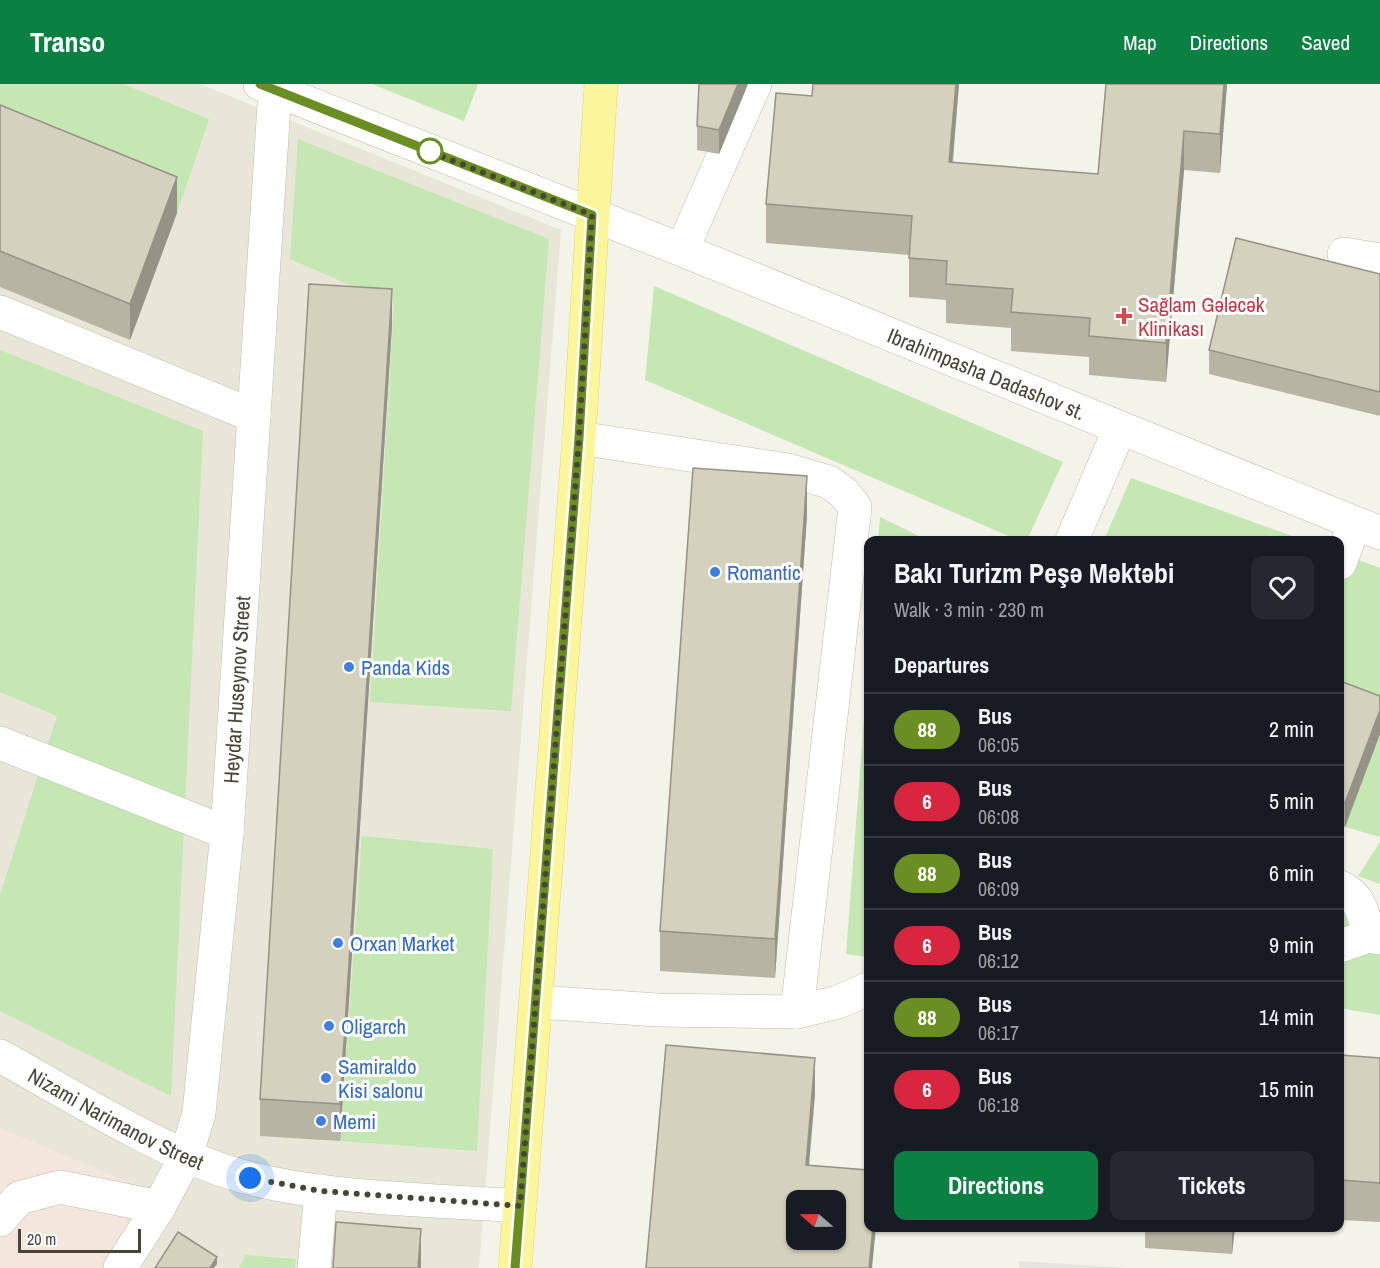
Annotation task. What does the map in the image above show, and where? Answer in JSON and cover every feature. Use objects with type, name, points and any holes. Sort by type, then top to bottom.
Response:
[{"type":"main road","points":[[515,1268],[579,438],[601,84]]},
{"type":"street","points":[[681,250],[755,84]]},
{"type":"street","name":"Ibrahimpasha Dadashov st.","points":[[268,87],[681,250],[1368,528]]},
{"type":"street","name":"Heydar Huseynov Street","points":[[120,1268],[159,1207],[186,1156],[199,1113],[227,833],[254,416],[268,87]]},
{"type":"street","points":[[1344,254],[1380,260]]},
{"type":"street","points":[[0,312],[254,416]]},
{"type":"street","points":[[1074,536],[1120,428]]},
{"type":"street","points":[[579,438],[788,470],[829,482],[855,507],[798,1012]]},
{"type":"street","points":[[1344,559],[1368,528]]},
{"type":"street","points":[[0,743],[227,833]]},
{"type":"street","points":[[1344,889],[1358,901],[1363,940]]},
{"type":"street","points":[[537,1002],[658,1010],[798,1012],[838,1002],[864,991]]},
{"type":"street","name":"Nizami Narimanov Street","points":[[0,1056],[186,1156],[269,1183],[321,1191],[520,1206]]},
{"type":"street","points":[[0,1220],[19,1198],[60,1187],[159,1207]]},
{"type":"street","points":[[314,1268],[321,1191]]},
{"type":"shaded area","points":[[0,84],[200,84],[561,230],[479,1268],[0,1268]]},
{"type":"shaded area","points":[[0,1128],[124,1180],[126,1229],[98,1268],[0,1268]]},
{"type":"shaded area","points":[[1019,1261],[1128,1268],[1019,1268]]},
{"type":"green space","points":[[0,84],[123,84],[209,119],[177,213],[0,141]]},
{"type":"green space","points":[[372,84],[478,84],[464,121]]},
{"type":"green space","points":[[298,139],[549,239],[511,711],[370,702],[394,304],[290,259]]},
{"type":"green space","points":[[654,286],[1063,462],[1029,536],[1009,536],[645,380]]},
{"type":"green space","points":[[0,350],[203,431],[171,1096],[0,1011],[0,895],[57,716],[0,692]]},
{"type":"green space","points":[[1131,478],[1292,536],[1106,536]]},
{"type":"green space","points":[[880,517],[919,536],[878,536]]},
{"type":"green space","points":[[1344,554],[1380,568],[1380,720],[1344,706]]},
{"type":"green space","points":[[864,719],[864,956],[846,954]]},
{"type":"green space","points":[[1380,734],[1380,837],[1345,827]]},
{"type":"green space","points":[[362,836],[493,849],[477,1151],[340,1141]]},
{"type":"green space","points":[[1380,842],[1380,884],[1358,876]]},
{"type":"green space","points":[[1344,898],[1380,912],[1380,1015],[1344,1009]]},
{"type":"green space","points":[[246,1255],[296,1259],[295,1268],[239,1268]]},
{"type":"building","points":[[699,84],[738,84],[719,130],[697,126]]},
{"type":"building","points":[[813,84],[956,84],[949,162],[1098,174],[1106,84],[1224,84],[1220,134],[1184,131],[1166,343],[1089,336],[1090,318],[1011,312],[1013,289],[946,284],[947,261],[909,258],[912,216],[766,204],[776,93],[812,96]]},
{"type":"building","points":[[0,105],[177,177],[130,304],[0,251]]},
{"type":"building","points":[[1236,238],[1380,274],[1380,392],[1209,350]]},
{"type":"building","points":[[309,284],[392,289],[340,1104],[260,1099]]},
{"type":"building","points":[[693,468],[807,476],[775,939],[660,931]]},
{"type":"building","points":[[1344,682],[1380,696],[1380,710],[1345,803]]},
{"type":"building","points":[[666,1045],[815,1058],[806,1165],[864,1170],[864,1232],[873,1232],[869,1268],[646,1268]]},
{"type":"building","points":[[1344,1055],[1380,1058],[1380,1183],[1344,1180]]},
{"type":"building","points":[[336,1222],[421,1229],[418,1268],[333,1268]]},
{"type":"building","points":[[178,1232],[217,1257],[210,1268],[155,1268]]},
{"type":"bus line","name":"88","points":[[260,84],[592,215],[579,438],[515,1268]]},
{"type":"place","name":"Sağlam Gələcək Klinikası","points":[[1124,316]]},
{"type":"place","name":"Romantic","points":[[715,572]]},
{"type":"place","name":"Panda Kids","points":[[349,667]]},
{"type":"place","name":"Orxan Market","points":[[338,943]]},
{"type":"place","name":"Oligarch","points":[[329,1026]]},
{"type":"place","name":"Samiraldo Kisi salonu","points":[[326,1078]]},
{"type":"place","name":"Memi","points":[[321,1121]]},
{"type":"route","points":[[250,1178],[321,1191],[520,1206],[579,438],[592,215],[423,149],[430,151]]}]
